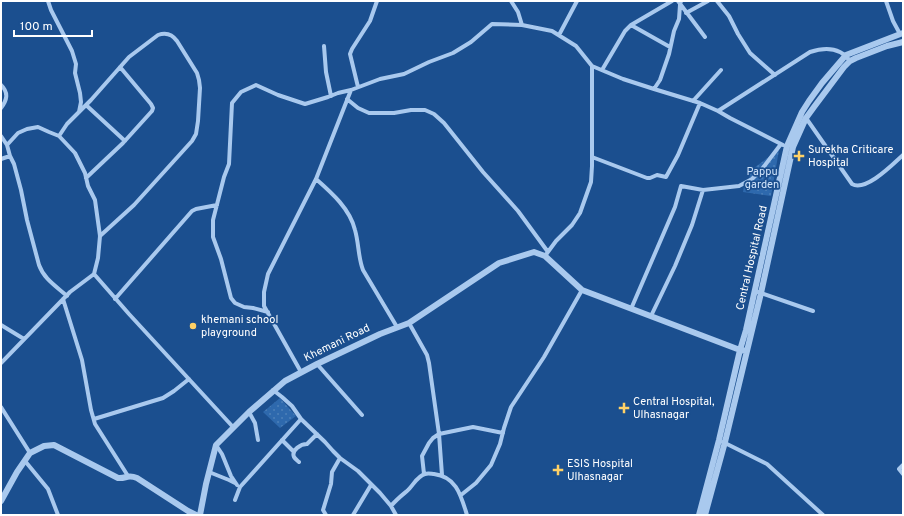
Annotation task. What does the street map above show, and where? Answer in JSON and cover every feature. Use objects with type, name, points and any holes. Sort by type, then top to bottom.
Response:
[{"type":"street","points":[[48,1],[72,51],[76,64],[75,73],[81,102],[79,112]]},
{"type":"street","points":[[358,88],[350,54],[370,21],[377,1]]},
{"type":"street","points":[[511,1],[518,12],[522,25]]},
{"type":"street","points":[[560,35],[577,1]]},
{"type":"street","points":[[602,70],[625,30],[672,1]]},
{"type":"street","points":[[686,13],[708,1]]},
{"type":"street","points":[[717,1],[729,16],[738,34],[750,52],[774,75]]},
{"type":"street","points":[[886,1],[893,21],[901,34]]},
{"type":"street","points":[[680,2],[686,13],[705,37]]},
{"type":"street","points":[[654,88],[660,80],[674,31],[680,20],[680,2]]},
{"type":"street","points":[[268,312],[244,307],[235,303],[231,298],[221,259],[213,237],[213,220],[224,177],[229,164],[232,103],[241,92],[256,85],[278,95],[305,104],[358,88],[380,79],[404,74],[453,53],[471,42],[492,24],[522,25],[552,31],[576,46],[592,66],[623,79],[700,103],[787,146],[752,179],[739,186],[703,190],[681,186],[675,207],[631,309]]},
{"type":"street","points":[[631,25],[670,47]]},
{"type":"street","points":[[59,136],[67,124],[129,57],[158,35],[167,34],[174,37],[197,73],[199,80],[200,88],[196,134],[192,141],[134,205],[100,236]]},
{"type":"street","name":"Central Hospital Road","points":[[705,515],[743,350],[746,330],[758,292],[787,146],[802,112],[809,101],[846,55],[901,34]]},
{"type":"street","name":"Central Hospital Road","points":[[787,146],[814,107],[850,61],[887,46],[903,42]]},
{"type":"street","points":[[324,46],[326,72],[331,96]]},
{"type":"street","points":[[718,111],[810,52],[831,49],[842,52],[850,61]]},
{"type":"street","points":[[546,254],[556,241],[572,225],[580,213],[591,182],[592,66]]},
{"type":"street","points":[[86,178],[125,141],[152,111],[153,106],[120,67]]},
{"type":"street","points":[[693,101],[721,70]]},
{"type":"street","points":[[1,85],[4,88],[6,102],[1,108]]},
{"type":"street","points":[[301,372],[264,306],[264,292],[268,274],[316,179],[351,90]]},
{"type":"street","points":[[347,99],[358,108],[368,113],[394,113],[411,110],[425,110],[434,114],[444,123],[483,172],[518,211],[546,254],[582,290],[743,350]]},
{"type":"street","points":[[592,157],[647,178],[657,175],[666,177],[678,155],[700,103]]},
{"type":"street","points":[[86,105],[125,141]]},
{"type":"street","points":[[806,118],[852,184],[855,186],[866,183],[880,175],[903,155]]},
{"type":"street","points":[[1,363],[65,297],[94,274],[98,258],[100,236],[95,200],[88,186],[85,173],[75,153],[59,136],[38,127],[27,129],[18,133],[7,145]]},
{"type":"street","points":[[1,136],[7,145],[14,164],[39,265],[46,279],[65,297],[82,360],[95,424],[128,476]]},
{"type":"street","points":[[1,159],[10,156]]},
{"type":"street","points":[[316,179],[334,196],[351,219],[355,230],[360,263],[397,327]]},
{"type":"street","points":[[651,316],[676,266],[692,225],[703,190]]},
{"type":"street","points":[[115,299],[192,211],[196,208],[217,205]]},
{"type":"street","name":"Khemani Road","points":[[216,445],[249,412],[284,381],[316,364],[409,322],[499,263],[534,252],[546,254]]},
{"type":"street","points":[[94,274],[115,299],[234,427]]},
{"type":"street","points":[[461,495],[476,483],[491,464],[500,444],[511,407],[544,356],[582,290]]},
{"type":"street","points":[[758,292],[813,311]]},
{"type":"street","points":[[409,322],[429,363],[439,434],[442,475]]},
{"type":"street","points":[[1,325],[24,339]]},
{"type":"street","points":[[316,364],[362,415]]},
{"type":"street","points":[[94,419],[163,398],[189,379]]},
{"type":"street","points":[[273,390],[292,406],[301,419],[340,458],[358,471],[380,493],[391,506],[396,515]]},
{"type":"street","points":[[1,406],[30,453]]},
{"type":"street","points":[[249,412],[256,423],[258,440]]},
{"type":"street","points":[[234,500],[238,486],[301,419]]},
{"type":"street","points":[[424,474],[422,456],[429,443],[439,434],[473,427],[503,433]]},
{"type":"street","points":[[294,452],[300,445],[307,444],[317,434]]},
{"type":"street","points":[[282,440],[294,452],[295,459],[299,462]]},
{"type":"street","points":[[722,441],[766,464],[823,515]]},
{"type":"street","name":"Central Hospital Road","points":[[699,515],[722,441]]},
{"type":"street","points":[[1,501],[17,472],[30,453],[44,446],[54,445],[118,478],[128,476],[137,478],[196,515]]},
{"type":"street","points":[[216,445],[222,454],[231,476],[238,486]]},
{"type":"street","points":[[200,515],[216,445]]},
{"type":"street","points":[[326,515],[323,510],[331,484],[332,472],[340,458]]},
{"type":"street","points":[[25,460],[48,489],[58,515]]},
{"type":"street","points":[[903,464],[899,469],[903,474]]},
{"type":"street","points":[[209,472],[229,480],[238,486]]},
{"type":"street","points":[[391,506],[424,474],[442,475],[455,484],[461,495],[467,515]]},
{"type":"street","points":[[353,515],[371,485]]},
{"type":"green space","name":"Pappu garden","points":[[779,150],[771,196],[743,192],[745,181],[749,181],[750,171]]},
{"type":"green space","points":[[280,398],[296,416],[280,428],[263,412]]},
{"type":"place","name":"Surekha Criticare Hospital","points":[[799,156]]},
{"type":"place","name":"khemani school playground","points":[[193,326]]},
{"type":"place","name":"Central Hospital, Ulhasnagar","points":[[624,408]]},
{"type":"place","name":"ESIS Hospital Ulhasnagar","points":[[558,470]]}]
